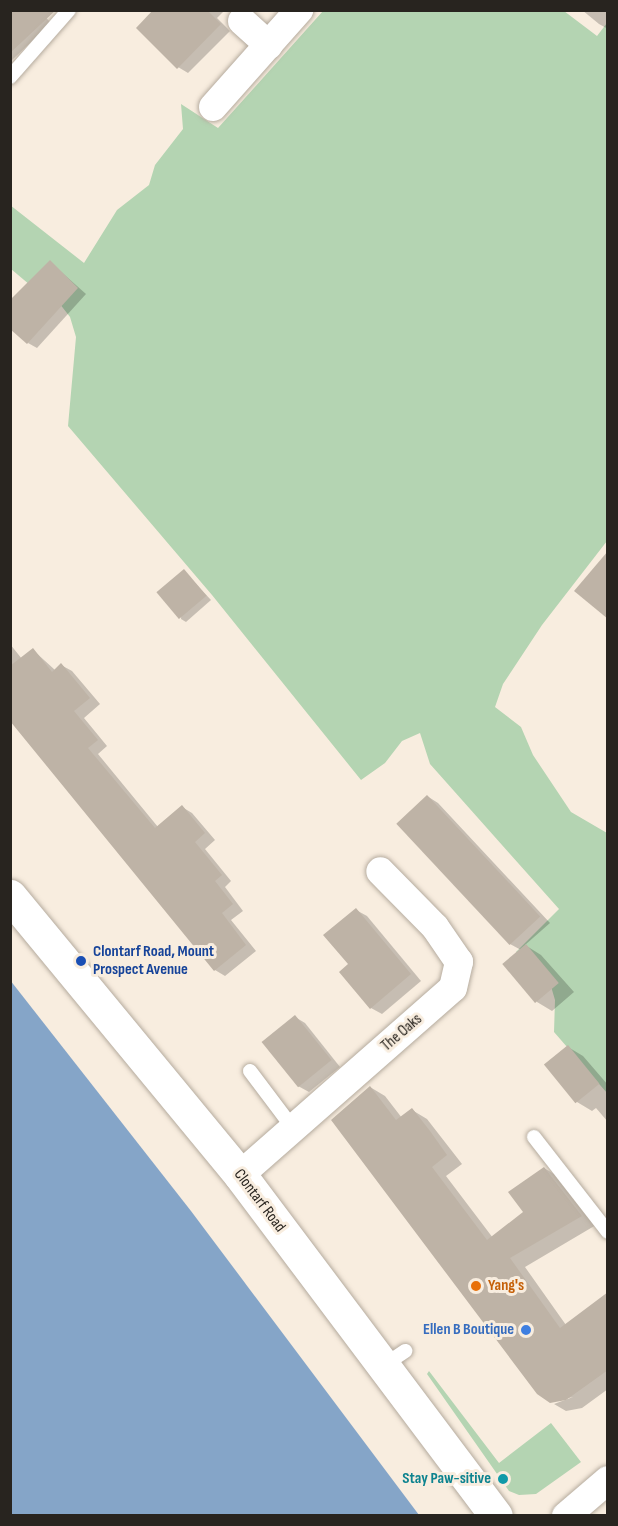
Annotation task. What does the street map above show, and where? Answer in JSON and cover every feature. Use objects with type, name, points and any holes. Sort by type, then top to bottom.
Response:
[{"type":"main road","name":"Clontarf Road","points":[[10,896],[394,1358],[496,1515]]},
{"type":"street","points":[[213,107],[299,10]]},
{"type":"street","points":[[242,21],[268,45]]},
{"type":"street","name":"The Oaks","points":[[240,1175],[453,988],[459,962],[435,927],[380,871]]},
{"type":"street","points":[[566,1515],[608,1479]]},
{"type":"lane","points":[[10,77],[69,10]]},
{"type":"lane","points":[[250,1071],[293,1128]]},
{"type":"lane","points":[[534,1137],[608,1232]]},
{"type":"green space","points":[[323,11],[564,11],[597,36],[607,23],[607,541],[542,625],[503,684],[495,707],[521,727],[533,755],[571,812],[607,833],[607,1093],[554,1032],[555,1000],[550,983],[516,952],[559,909],[430,764],[420,733],[402,741],[385,763],[361,780],[212,595],[68,426],[76,337],[70,317],[49,290],[30,285],[11,269],[10,205],[84,263],[117,210],[149,185],[155,165],[183,129],[181,104],[218,128]]},
{"type":"green space","points":[[429,1371],[499,1463],[551,1423],[581,1462],[536,1494],[519,1495],[509,1491],[427,1374]]},
{"type":"water","points":[[10,980],[191,1211],[419,1515],[11,1515]]},
{"type":"building","points":[[10,10],[56,10],[10,53]]},
{"type":"building","points":[[153,10],[207,10],[221,24],[177,69],[136,28]]},
{"type":"building","points":[[50,260],[78,288],[27,344],[10,329],[10,300]]},
{"type":"building","points":[[608,551],[608,619],[574,591]]},
{"type":"building","points":[[184,569],[206,596],[179,619],[156,592]]},
{"type":"building","points":[[33,648],[52,672],[61,663],[90,698],[74,711],[98,740],[88,748],[155,828],[182,805],[205,833],[195,842],[222,875],[215,881],[233,904],[222,913],[246,945],[214,971],[10,721],[10,666]]},
{"type":"building","points":[[427,795],[540,916],[509,945],[396,824]]},
{"type":"building","points":[[356,908],[411,974],[370,1009],[339,972],[348,964],[323,935]]},
{"type":"building","points":[[526,944],[559,983],[535,1003],[502,964]]},
{"type":"building","points":[[295,1015],[332,1060],[298,1087],[262,1042]]},
{"type":"building","points":[[568,1045],[599,1084],[575,1103],[544,1065]]},
{"type":"building","points":[[370,1086],[396,1120],[412,1108],[430,1131],[447,1155],[432,1167],[487,1240],[523,1212],[508,1192],[544,1167],[582,1216],[510,1258],[560,1328],[608,1292],[608,1370],[566,1400],[550,1403],[537,1394],[331,1120]]},
{"type":"place","name":"Clontarf Road, Mount Prospect Avenue","points":[[81,961]]},
{"type":"place","name":"Yang's","points":[[476,1286]]},
{"type":"place","name":"Ellen B Boutique","points":[[526,1330]]},
{"type":"place","name":"Stay Paw-sitive","points":[[503,1479]]}]
